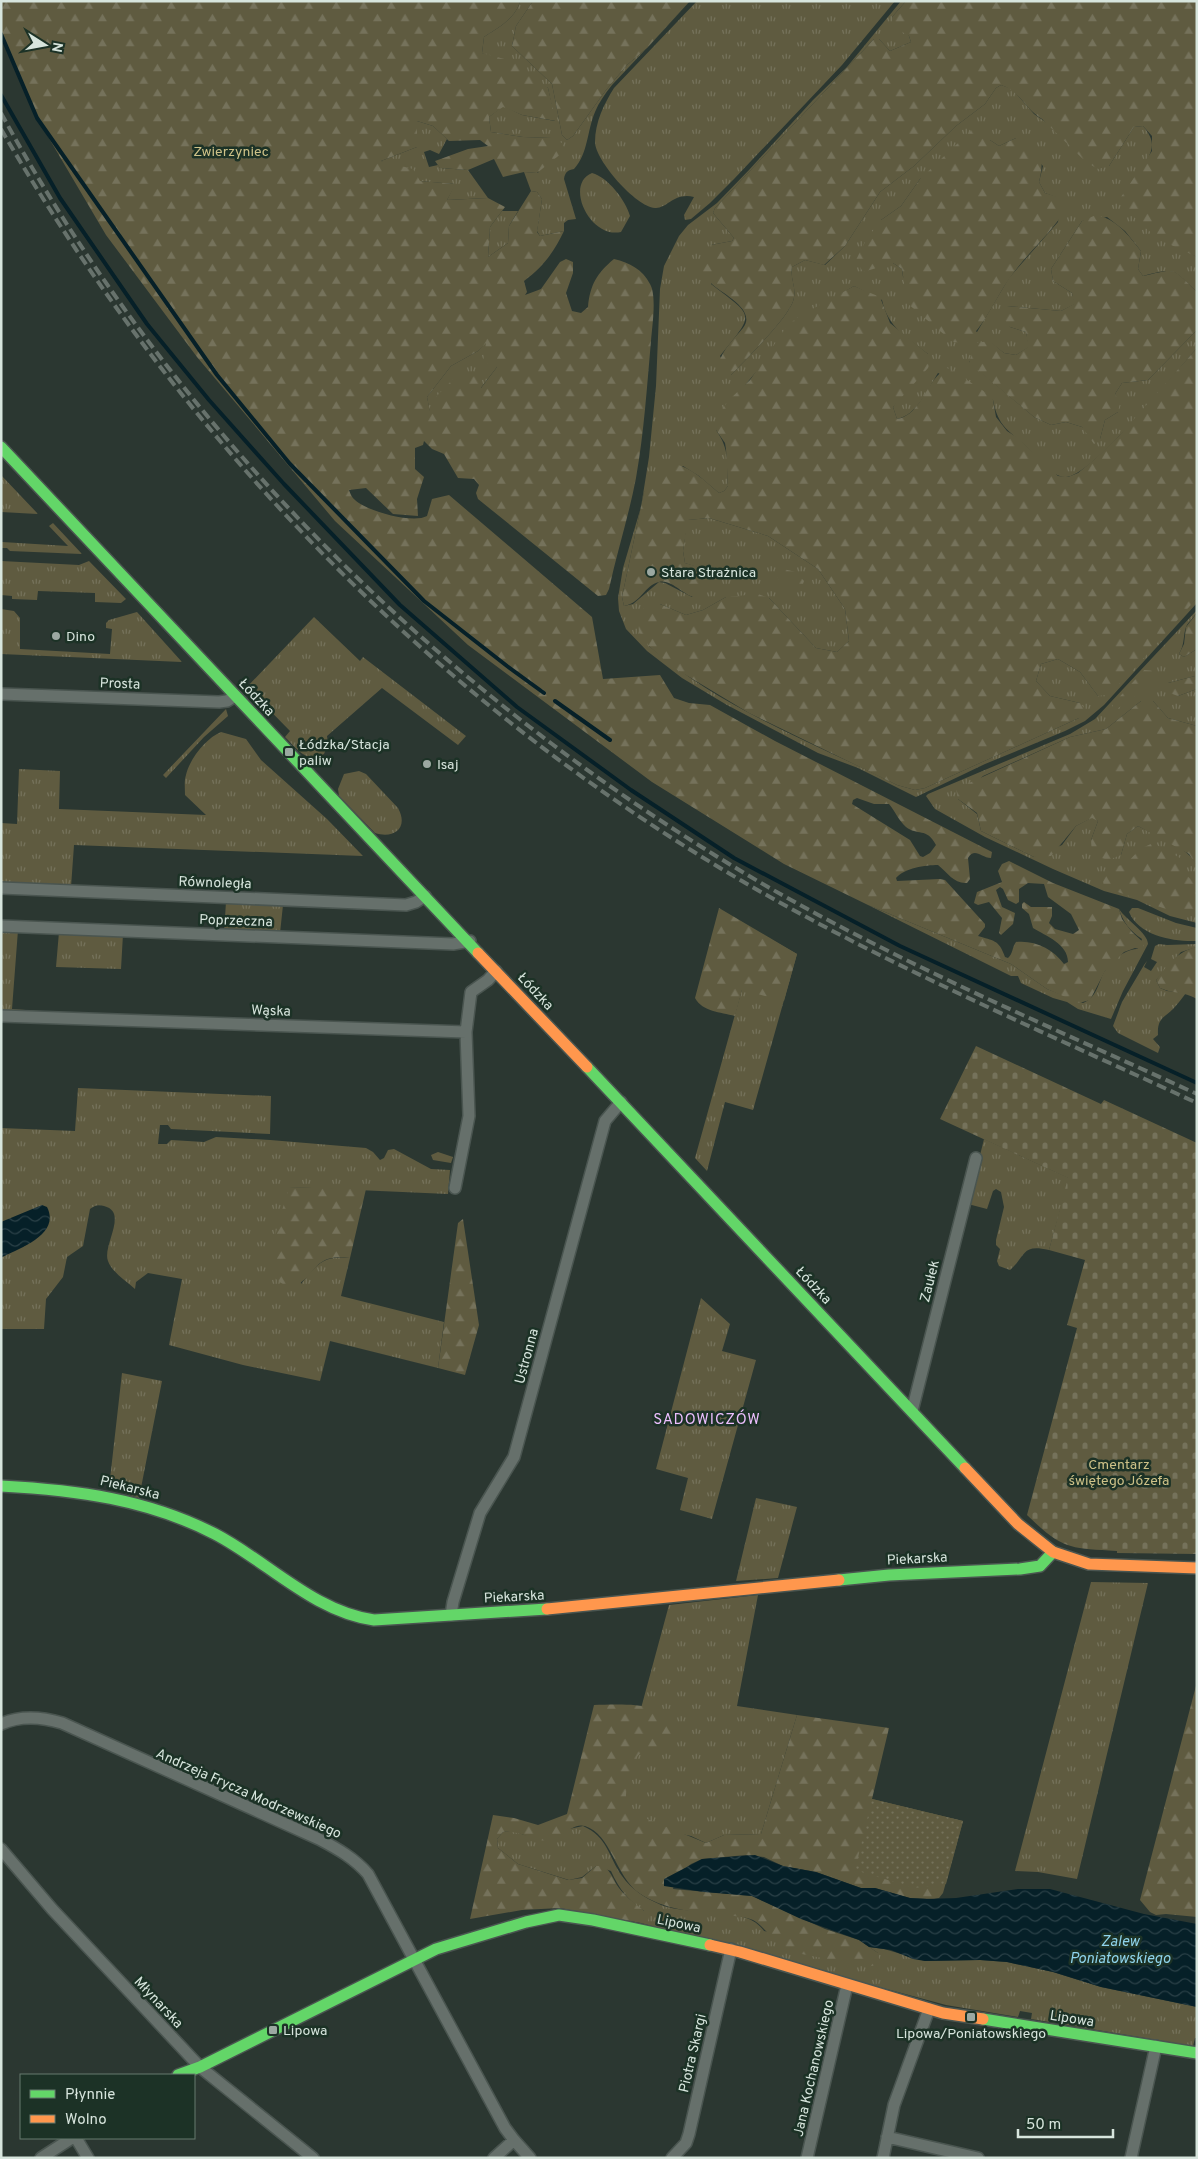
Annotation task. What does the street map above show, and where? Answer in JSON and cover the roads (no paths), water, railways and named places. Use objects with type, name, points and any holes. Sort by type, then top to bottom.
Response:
[{"type":"street","name":"Łódzka","points":[[1,447],[235,696],[470,941],[496,971],[1018,1524],[1053,1552]]},
{"type":"street","name":"Prosta","points":[[1,694],[219,702],[227,701],[235,696]]},
{"type":"street","name":"Równoległa","points":[[1,888],[406,905],[416,902],[425,896]]},
{"type":"street","name":"Poprzeczna","points":[[1,926],[456,944],[470,941]]},
{"type":"street","points":[[454,1188],[469,1116],[466,1032],[471,992],[488,980],[496,971]]},
{"type":"street","name":"Wąska","points":[[1,1016],[466,1032]]},
{"type":"street","name":"Ustronna","points":[[451,1615],[453,1602],[480,1513],[514,1457],[605,1122],[621,1102]]},
{"type":"street","name":"Zaułek","points":[[912,1411],[976,1158]]},
{"type":"street","name":"Piekarska","points":[[1,1486],[100,1493],[161,1510],[215,1534],[255,1558],[331,1610],[348,1616],[388,1620],[550,1609],[869,1576],[1027,1568],[1040,1566],[1053,1552]]},
{"type":"street","points":[[1053,1552],[1090,1564],[1105,1566],[1197,1568]]},
{"type":"street","name":"Andrzeja Frycza Modrzewskiego","points":[[1,1724],[30,1718],[46,1719],[62,1724],[344,1852],[360,1864],[368,1874],[412,1959],[514,2140],[530,2158]]},
{"type":"street","name":"Młynarska","points":[[1,1849],[52,1909],[200,2067],[312,2158]]},
{"type":"street","name":"Lipowa","points":[[181,2074],[200,2067],[412,1959],[456,1942],[526,1922],[559,1916],[593,1920],[731,1950],[929,2009],[1197,2053]]},
{"type":"street","name":"Piotra Skargi","points":[[672,2158],[686,2143],[689,2134],[731,1950]]},
{"type":"street","name":"Jana Kochanowskiego","points":[[807,2158],[847,1985]]},
{"type":"street","points":[[883,2158],[894,2105],[929,2009]]},
{"type":"street","points":[[1131,2158],[1156,2046]]},
{"type":"street","points":[[886,2138],[978,2158]]},
{"type":"street","points":[[41,2158],[70,2139]]},
{"type":"street","points":[[77,2139],[88,2158]]},
{"type":"street","points":[[494,2158],[514,2140]]},
{"type":"water","points":[[42,1205],[47,1207],[50,1217],[43,1233],[27,1245],[1,1258],[1,1222]]},
{"type":"water","name":"Zalew Poniatowskiego","points":[[755,1855],[783,1866],[816,1872],[861,1888],[875,1888],[910,1898],[956,1898],[1018,1889],[1050,1889],[1144,1914],[1197,1924],[1197,2007],[1101,1987],[1053,1972],[1007,1962],[980,1960],[925,1961],[913,1959],[891,1950],[869,1947],[859,1940],[801,1919],[752,1896],[664,1886],[664,1879],[702,1859]]},
{"type":"waterway","points":[[1,34],[37,118],[217,375],[290,464],[424,601],[544,693]]},
{"type":"waterway","points":[[1,95],[60,198],[147,324],[209,400],[284,484],[400,605],[517,707],[631,790],[734,858],[900,946],[1197,1083]]},
{"type":"waterway","points":[[555,701],[610,740]]},
{"type":"railway","points":[[1,113],[72,232],[151,345],[238,452],[332,552],[432,647],[539,734],[651,814],[768,887],[926,970],[1197,1094]]},
{"type":"railway","points":[[1,129],[72,243],[149,352],[233,456],[322,553],[418,645],[520,730],[628,809],[742,881],[797,912],[910,970],[1197,1103]]},
{"type":"place","name":"Stara Strażnica","points":[[651,572]]},
{"type":"place","name":"Dino","points":[[56,636]]},
{"type":"place","name":"Łódzka/Stacja paliw","points":[[289,752]]},
{"type":"place","name":"Isaj","points":[[427,764]]},
{"type":"place","name":"Lipowa/Poniatowskiego","points":[[971,2017]]},
{"type":"place","name":"Lipowa","points":[[273,2030]]},
{"type":"district","name":"SADOWICZÓW","points":[[707,1419]]},
{"type":"park label","name":"Zwierzyniec","points":[[231,151]]},
{"type":"park label","name":"Cmentarz świętego Józefa","points":[[1119,1472]]}]
